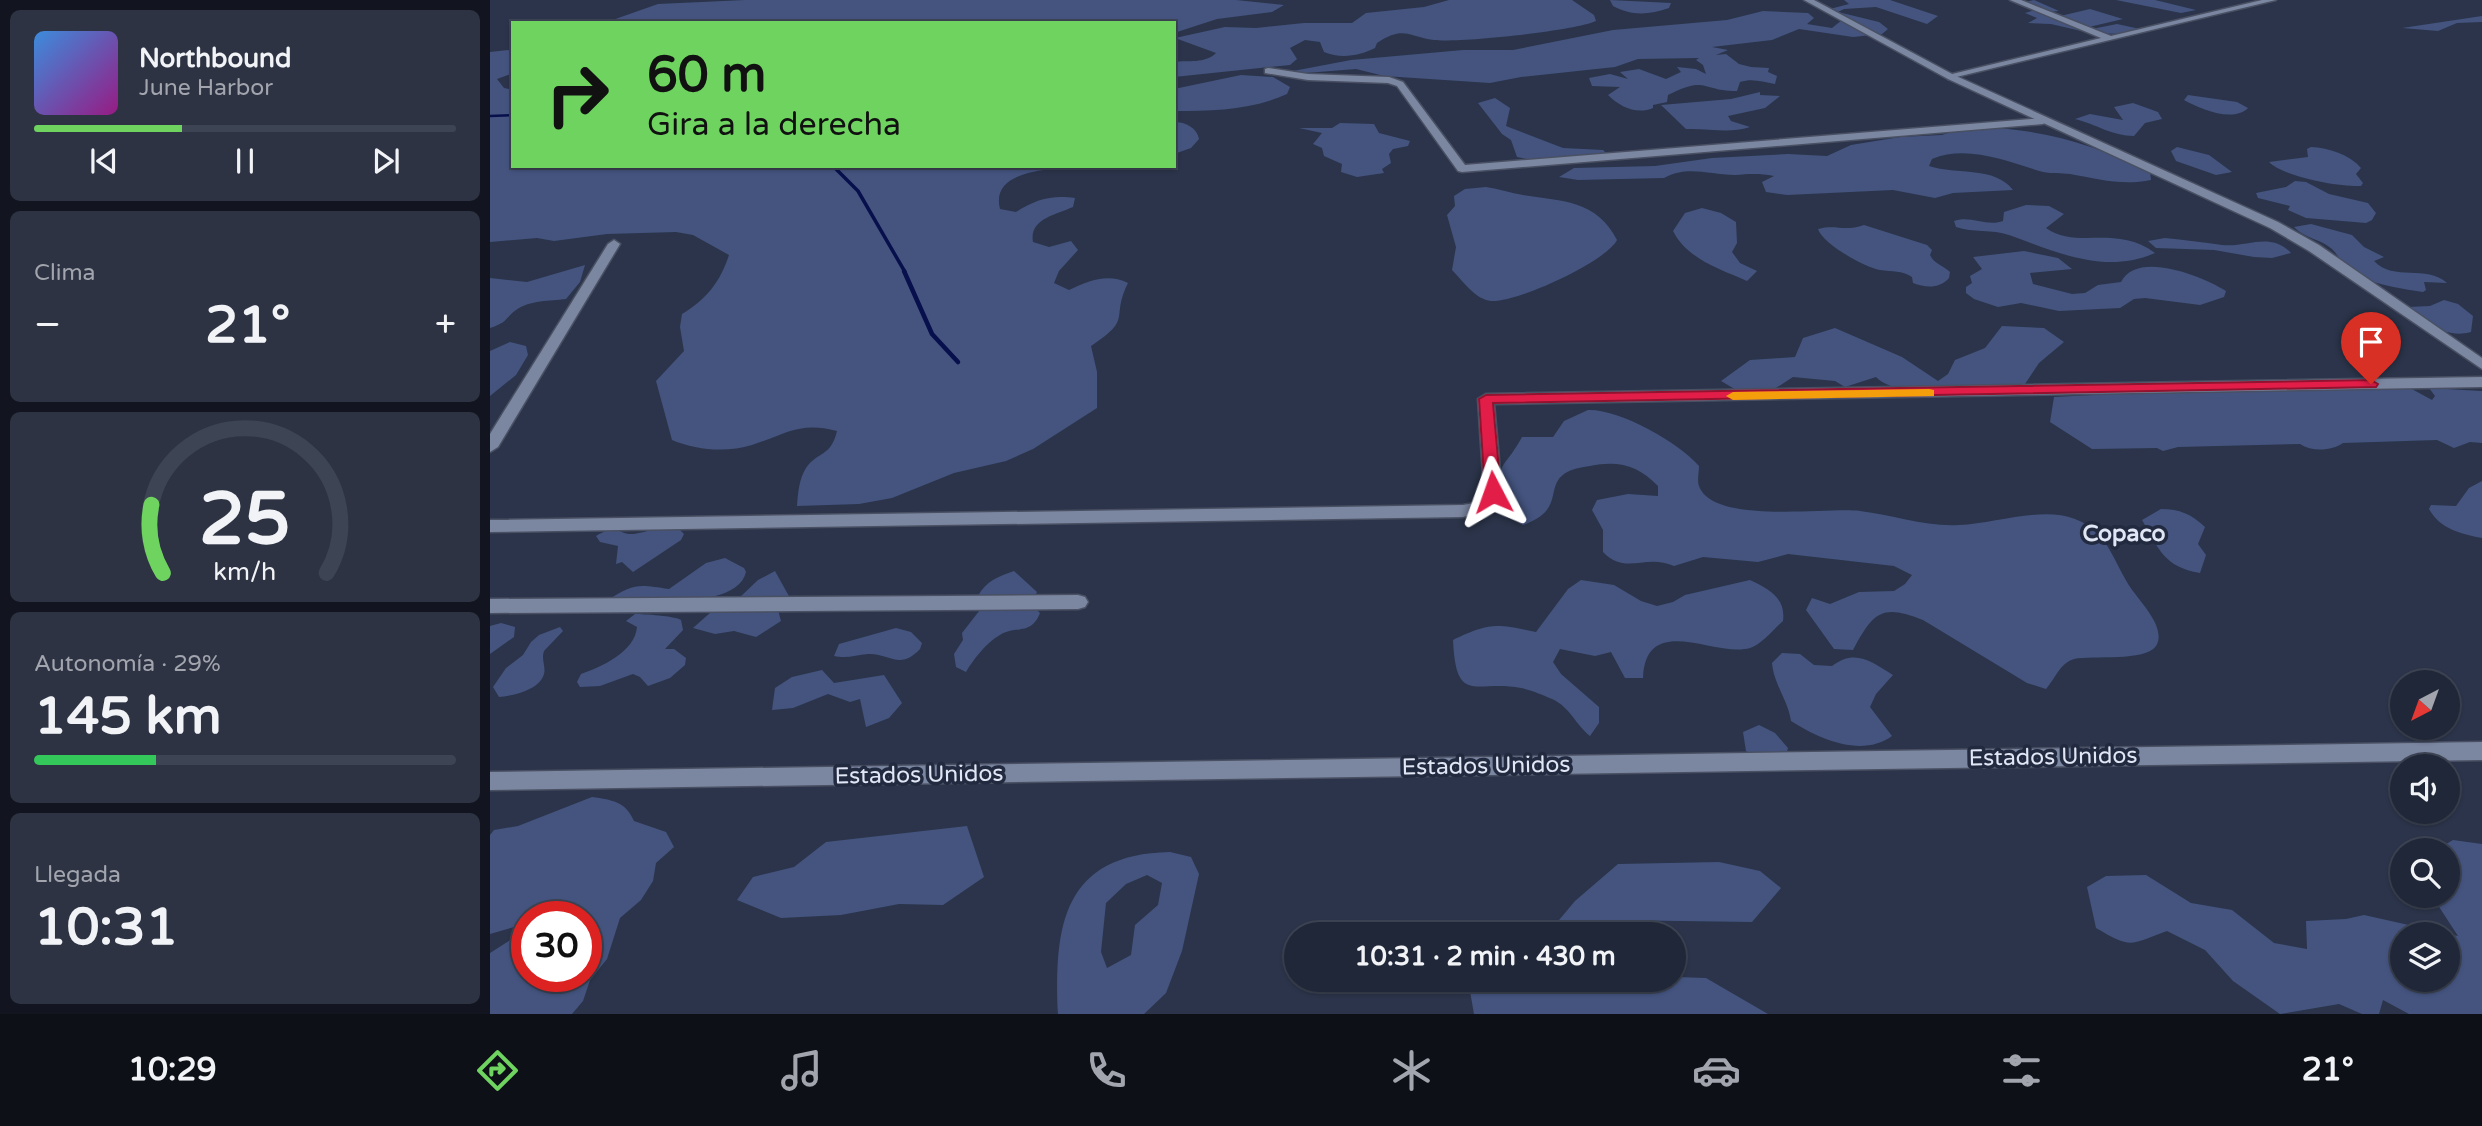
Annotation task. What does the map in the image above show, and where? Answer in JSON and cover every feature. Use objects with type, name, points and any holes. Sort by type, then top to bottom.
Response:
[{"type":"street","points":[[1808,0],[1951,78],[2274,225],[2314,248],[2482,365]]},
{"type":"street","points":[[2014,0],[2111,39]]},
{"type":"street","points":[[1951,78],[2272,0]]},
{"type":"street","points":[[1268,71],[1308,77],[1388,80],[1400,84],[1462,169],[2043,121]]},
{"type":"street","points":[[490,447],[614,244]]},
{"type":"street","points":[[490,526],[1464,511],[1480,507],[1493,492],[1486,399],[2482,382]]},
{"type":"street","points":[[490,606],[1078,602]]},
{"type":"street","name":"Estados Unidos","points":[[490,781],[2482,751]]},
{"type":"shaded area","points":[[745,0],[1236,0],[1284,5],[1272,12],[1217,19],[1176,32],[1176,21],[610,21],[658,4]]},
{"type":"shaded area","points":[[1449,0],[1572,0],[1594,15],[1596,21],[1542,32],[1467,40],[1434,40],[1400,33],[1377,43],[1375,48],[1369,51],[1350,56],[1324,52],[1320,42],[1305,40],[1290,48],[1297,59],[1290,65],[1176,77],[1176,62],[1202,60],[1216,53],[1176,38],[1225,27],[1352,23],[1366,13],[1424,7]]},
{"type":"shaded area","points":[[1610,0],[1671,3],[1669,8],[1640,13],[1627,12],[1613,6]]},
{"type":"shaded area","points":[[1844,0],[1890,0],[1938,16],[1927,24],[1876,7],[1844,9],[1838,12],[1879,22],[1888,29],[1882,34],[1853,37],[1799,29],[1772,40],[1712,47],[1728,50],[1716,55],[1726,54],[1739,64],[1769,68],[1768,72],[1777,76],[1775,84],[1745,81],[1740,82],[1737,91],[1690,86],[1668,95],[1667,102],[1641,111],[1623,106],[1608,95],[1620,87],[1592,86],[1589,78],[1610,74],[1628,79],[1620,72],[1639,69],[1666,79],[1681,72],[1677,67],[1696,69],[1706,74],[1703,65],[1696,60],[1699,58],[1638,59],[1615,67],[1490,83],[1384,76],[1356,69],[1293,74],[1293,71],[1351,60],[1463,50],[1513,50],[1613,30],[1727,20],[1763,11],[1808,13],[1814,18],[1807,24],[1832,28],[1842,20],[1826,10],[1849,4]]},
{"type":"shaded area","points":[[2034,0],[2059,11],[2048,12],[2056,17],[2090,9],[2123,19],[2089,27],[2092,29],[2117,24],[2140,29],[2123,34],[2090,33],[2051,24],[2028,23],[2037,18],[2025,13],[2035,10],[2025,2]]},
{"type":"shaded area","points":[[2116,0],[2155,0],[2196,10],[2181,13]]},
{"type":"shaded area","points":[[2482,16],[2482,22],[2457,23],[2438,31],[2402,28]]},
{"type":"shaded area","points":[[490,52],[511,52],[511,74],[497,79],[504,88],[511,90],[511,168],[1059,168],[1024,174],[1012,179],[1004,186],[999,196],[1000,209],[1016,212],[1044,199],[1075,198],[1073,207],[1039,223],[1033,234],[1033,242],[1049,247],[1071,241],[1078,250],[1059,271],[1054,283],[1069,290],[1105,278],[1128,283],[1117,323],[1091,346],[1097,372],[1097,408],[1033,449],[1006,461],[954,473],[892,498],[859,504],[797,506],[799,486],[806,468],[828,450],[837,431],[803,428],[752,445],[722,450],[691,446],[672,440],[656,381],[684,351],[680,327],[682,314],[712,289],[729,255],[693,235],[676,232],[607,234],[554,241],[537,238],[490,242]]},
{"type":"shaded area","points":[[1241,75],[1273,77],[1290,87],[1287,94],[1246,106],[1176,111],[1176,89]]},
{"type":"shaded area","points":[[1760,92],[1760,95],[1780,96],[1765,108],[1728,116],[1731,121],[1750,127],[1734,130],[1686,129],[1661,105],[1731,99]]},
{"type":"shaded area","points":[[2188,95],[2237,102],[2248,108],[2234,114],[2216,113],[2184,100]]},
{"type":"shaded area","points":[[1495,98],[1510,108],[1506,126],[1563,148],[1603,150],[1609,156],[1547,163],[1517,157],[1511,140],[1502,134],[1478,103]]},
{"type":"shaded area","points":[[2133,103],[2158,112],[2162,119],[2145,123],[2134,136],[2118,134],[2075,119],[2090,114],[2123,120],[2114,107]]},
{"type":"shaded area","points":[[1176,122],[1190,126],[1196,132],[1199,139],[1191,148],[1176,153]]},
{"type":"shaded area","points":[[1340,123],[1374,124],[1379,133],[1410,141],[1408,146],[1393,149],[1389,154],[1391,163],[1382,169],[1384,173],[1357,177],[1341,172],[1342,164],[1324,156],[1322,148],[1313,144],[1322,133],[1299,128],[1332,128]]},
{"type":"shaded area","points":[[1967,127],[2017,130],[2083,144],[2150,172],[2151,180],[2120,182],[2046,173],[1988,156],[1960,153],[1932,159],[1929,166],[1986,174],[2005,182],[2013,190],[1953,193],[1935,198],[1893,190],[1787,195],[1766,192],[1762,182],[1774,176],[1764,174],[1735,175],[1690,171],[1664,178],[1578,180],[1559,177],[1574,168],[1655,166],[1712,158],[1788,154],[1827,156],[1851,145],[1900,137],[1942,135]]},
{"type":"shaded area","points":[[2177,147],[2209,155],[2232,172],[2216,175],[2176,161],[2171,151]]},
{"type":"shaded area","points":[[2307,149],[2325,149],[2351,159],[2361,168],[2356,174],[2363,183],[2361,186],[2312,180],[2287,172],[2269,162],[2308,157]]},
{"type":"shaded area","points":[[2295,181],[2306,182],[2329,194],[2368,203],[2376,213],[2372,220],[2366,223],[2306,218],[2288,210],[2290,206],[2258,198],[2256,193],[2286,187]]},
{"type":"shaded area","points":[[1486,187],[1577,205],[1599,217],[1617,240],[1596,259],[1559,280],[1503,300],[1485,300],[1452,270],[1456,247],[1447,215],[1455,206],[1454,196],[1465,189]]},
{"type":"shaded area","points":[[2026,205],[2049,206],[2064,214],[2046,228],[2058,234],[2126,240],[2155,253],[2118,262],[2081,259],[2003,233],[1956,227],[1954,221],[2003,221],[2004,212]]},
{"type":"shaded area","points":[[1702,208],[1721,213],[1736,222],[1737,243],[1732,252],[1740,263],[1757,271],[1747,281],[1695,256],[1679,241],[1673,231],[1685,213]]},
{"type":"shaded area","points":[[2311,224],[2352,235],[2364,247],[2384,257],[2374,261],[2391,271],[2430,274],[2447,283],[2424,282],[2426,290],[2423,292],[2362,277],[2345,266],[2328,246],[2294,227]]},
{"type":"shaded area","points":[[1864,225],[1927,245],[1932,250],[1932,258],[1950,272],[1949,278],[1932,286],[1913,283],[1912,277],[1904,273],[1880,270],[1855,260],[1836,248],[1818,229]]},
{"type":"shaded area","points":[[2165,238],[2222,245],[2267,242],[2283,246],[2291,253],[2272,258],[2254,257],[2214,250],[2156,248],[2148,241]]},
{"type":"shaded area","points":[[2024,251],[2058,258],[2072,269],[2030,273],[2033,284],[2072,294],[2085,293],[2098,285],[2121,282],[2129,273],[2141,268],[2155,267],[2186,273],[2226,291],[2224,297],[2200,305],[2145,298],[2134,299],[2120,308],[2059,311],[2021,303],[1998,307],[1974,299],[1966,293],[1966,287],[1972,283],[1970,276],[1982,269],[1973,257]]},
{"type":"shaded area","points":[[585,265],[580,282],[566,299],[527,304],[490,328],[490,278],[527,282]]},
{"type":"shaded area","points":[[2444,300],[2458,304],[2473,316],[2471,332],[2453,333],[2437,328],[2408,307],[2430,306]]},
{"type":"shaded area","points":[[2002,326],[2044,328],[2064,342],[2039,363],[2023,387],[1968,392],[1924,392],[1888,385],[1876,377],[1845,387],[1835,381],[1793,377],[1765,395],[1738,391],[1721,381],[1750,360],[1795,357],[1803,338],[1835,328],[1902,357],[1938,381],[1948,374],[1955,360],[1985,348]]},
{"type":"shaded area","points":[[510,342],[526,346],[528,355],[516,375],[490,396],[490,351]]},
{"type":"shaded area","points":[[2410,388],[2432,400],[2435,396],[2429,388],[2482,391],[2482,443],[2470,442],[2454,448],[2437,440],[2343,443],[2322,449],[2300,444],[2178,447],[2163,451],[2157,448],[2092,449],[2050,422],[2054,397],[2214,389]]},
{"type":"shaded area","points":[[1588,410],[1616,415],[1663,437],[1699,466],[1699,486],[1709,498],[1725,506],[1772,512],[1860,511],[1947,525],[2048,514],[2075,519],[2097,533],[2111,552],[2129,585],[2153,619],[2158,633],[2156,646],[2150,651],[2130,656],[2074,659],[2061,668],[2046,689],[2027,683],[1923,620],[1897,612],[1888,612],[1873,620],[1853,650],[1834,649],[1806,610],[1812,598],[1830,604],[1859,592],[1894,591],[1912,575],[1894,566],[1788,554],[1758,562],[1703,557],[1674,566],[1654,562],[1628,564],[1611,559],[1603,552],[1603,530],[1592,510],[1597,500],[1628,494],[1658,496],[1658,486],[1643,473],[1619,464],[1600,464],[1570,471],[1559,480],[1549,506],[1536,519],[1523,525],[1509,516],[1513,506],[1501,474],[1522,437],[1553,437],[1564,421]]},
{"type":"shaded area","points":[[2482,481],[2482,538],[2445,526],[2429,509],[2431,505],[2456,506],[2469,488]]},
{"type":"shaded area","points":[[2161,509],[2185,513],[2205,527],[2198,544],[2206,555],[2200,573],[2170,561],[2153,540],[2142,520]]},
{"type":"shaded area","points":[[674,524],[684,534],[681,540],[633,572],[622,562],[616,564],[618,546],[600,542],[596,536],[614,529],[634,534]]},
{"type":"shaded area","points":[[725,558],[744,568],[746,572],[739,584],[725,593],[686,601],[607,601],[637,586],[669,589],[706,563]]},
{"type":"shaded area","points":[[775,571],[790,598],[778,610],[781,621],[756,637],[734,631],[715,634],[693,628],[711,612],[738,599],[758,580]]},
{"type":"shaded area","points":[[1014,571],[1037,592],[1031,604],[1040,613],[1036,620],[1028,627],[1006,632],[995,638],[966,672],[956,667],[954,654],[963,640],[962,633],[983,606],[978,596],[981,591],[998,577]]},
{"type":"shaded area","points":[[1581,580],[1614,585],[1641,601],[1657,606],[1673,602],[1685,595],[1750,580],[1775,595],[1782,606],[1783,621],[1750,648],[1735,649],[1685,642],[1669,642],[1656,646],[1647,658],[1643,678],[1625,678],[1611,652],[1595,656],[1560,649],[1553,662],[1561,674],[1599,707],[1599,723],[1590,736],[1563,706],[1548,697],[1521,688],[1480,687],[1464,682],[1455,661],[1453,640],[1494,626],[1536,632],[1568,589]]},
{"type":"shaded area","points":[[635,614],[681,620],[683,630],[665,649],[674,649],[686,658],[685,665],[670,678],[648,686],[633,674],[600,686],[580,687],[577,682],[581,674],[607,663],[630,644],[637,627],[626,621]]},
{"type":"shaded area","points":[[501,623],[515,627],[514,637],[490,654],[490,626]]},
{"type":"shaded area","points":[[560,627],[563,631],[544,651],[541,680],[525,691],[499,697],[493,687],[506,668],[523,655],[539,635]]},
{"type":"shaded area","points":[[896,628],[911,632],[922,643],[920,649],[906,659],[876,654],[834,656],[839,644]]},
{"type":"shaded area","points":[[1782,653],[1800,654],[1814,665],[1832,666],[1848,658],[1863,659],[1893,675],[1876,694],[1870,707],[1892,736],[1880,742],[1854,746],[1814,734],[1791,721],[1772,663]]},
{"type":"shaded area","points":[[822,670],[834,683],[884,675],[902,703],[889,718],[866,727],[860,699],[850,702],[828,694],[793,708],[772,710],[775,688],[792,677]]},
{"type":"shaded area","points":[[1759,725],[1775,733],[1788,748],[1784,763],[1764,762],[1746,751],[1743,732]]},
{"type":"shaded area","points":[[592,797],[618,803],[634,821],[666,832],[674,847],[656,863],[653,881],[641,900],[620,918],[607,959],[602,965],[602,901],[511,901],[511,928],[490,934],[490,835],[494,830],[518,826]]},
{"type":"shaded area","points":[[967,826],[984,877],[943,905],[899,904],[841,915],[781,918],[737,900],[753,877],[794,867],[826,842]]},
{"type":"shaded area","points":[[2460,841],[2482,844],[2482,1014],[2409,1014],[2383,1000],[2379,1014],[2362,1014],[2339,1004],[2280,1014],[2233,981],[2205,950],[2167,931],[2131,943],[2096,928],[2087,887],[2106,876],[2146,875],[2191,903],[2232,910],[2274,943],[2307,949],[2306,921],[2346,919],[2364,915],[2395,922],[2390,922],[2390,992],[2460,992],[2460,922],[2449,922],[2440,908],[2460,908]]},
{"type":"shaded area","points":[[1170,852],[1191,857],[1199,874],[1182,951],[1166,993],[1144,1014],[1058,1014],[1059,952],[1063,925],[1072,901],[1086,881],[1107,866],[1134,856]],"holes":[[[1147,875],[1162,883],[1158,905],[1135,925],[1131,955],[1107,968],[1101,952],[1106,903],[1126,884]]]},
{"type":"shaded area","points":[[1719,862],[1760,871],[1781,888],[1752,922],[1557,922],[1575,901],[1618,864]]},
{"type":"shaded area","points":[[511,940],[511,992],[586,992],[583,1001],[572,1014],[490,1014],[490,953]]},
{"type":"shaded area","points":[[1686,977],[1706,978],[1768,1014],[1474,1014],[1470,992],[1686,992]]},
{"type":"waterway","points":[[490,116],[511,115]]},
{"type":"waterway","points":[[835,168],[858,191],[905,272]]},
{"type":"waterway","points":[[904,271],[932,334],[958,362]]},
{"type":"slow traffic","points":[[1733,396],[1929,393]]},
{"type":"district","name":"Copaco","points":[[2124,534]]},
{"type":"route","points":[[1493,492],[1486,399],[2371,384]]}]
